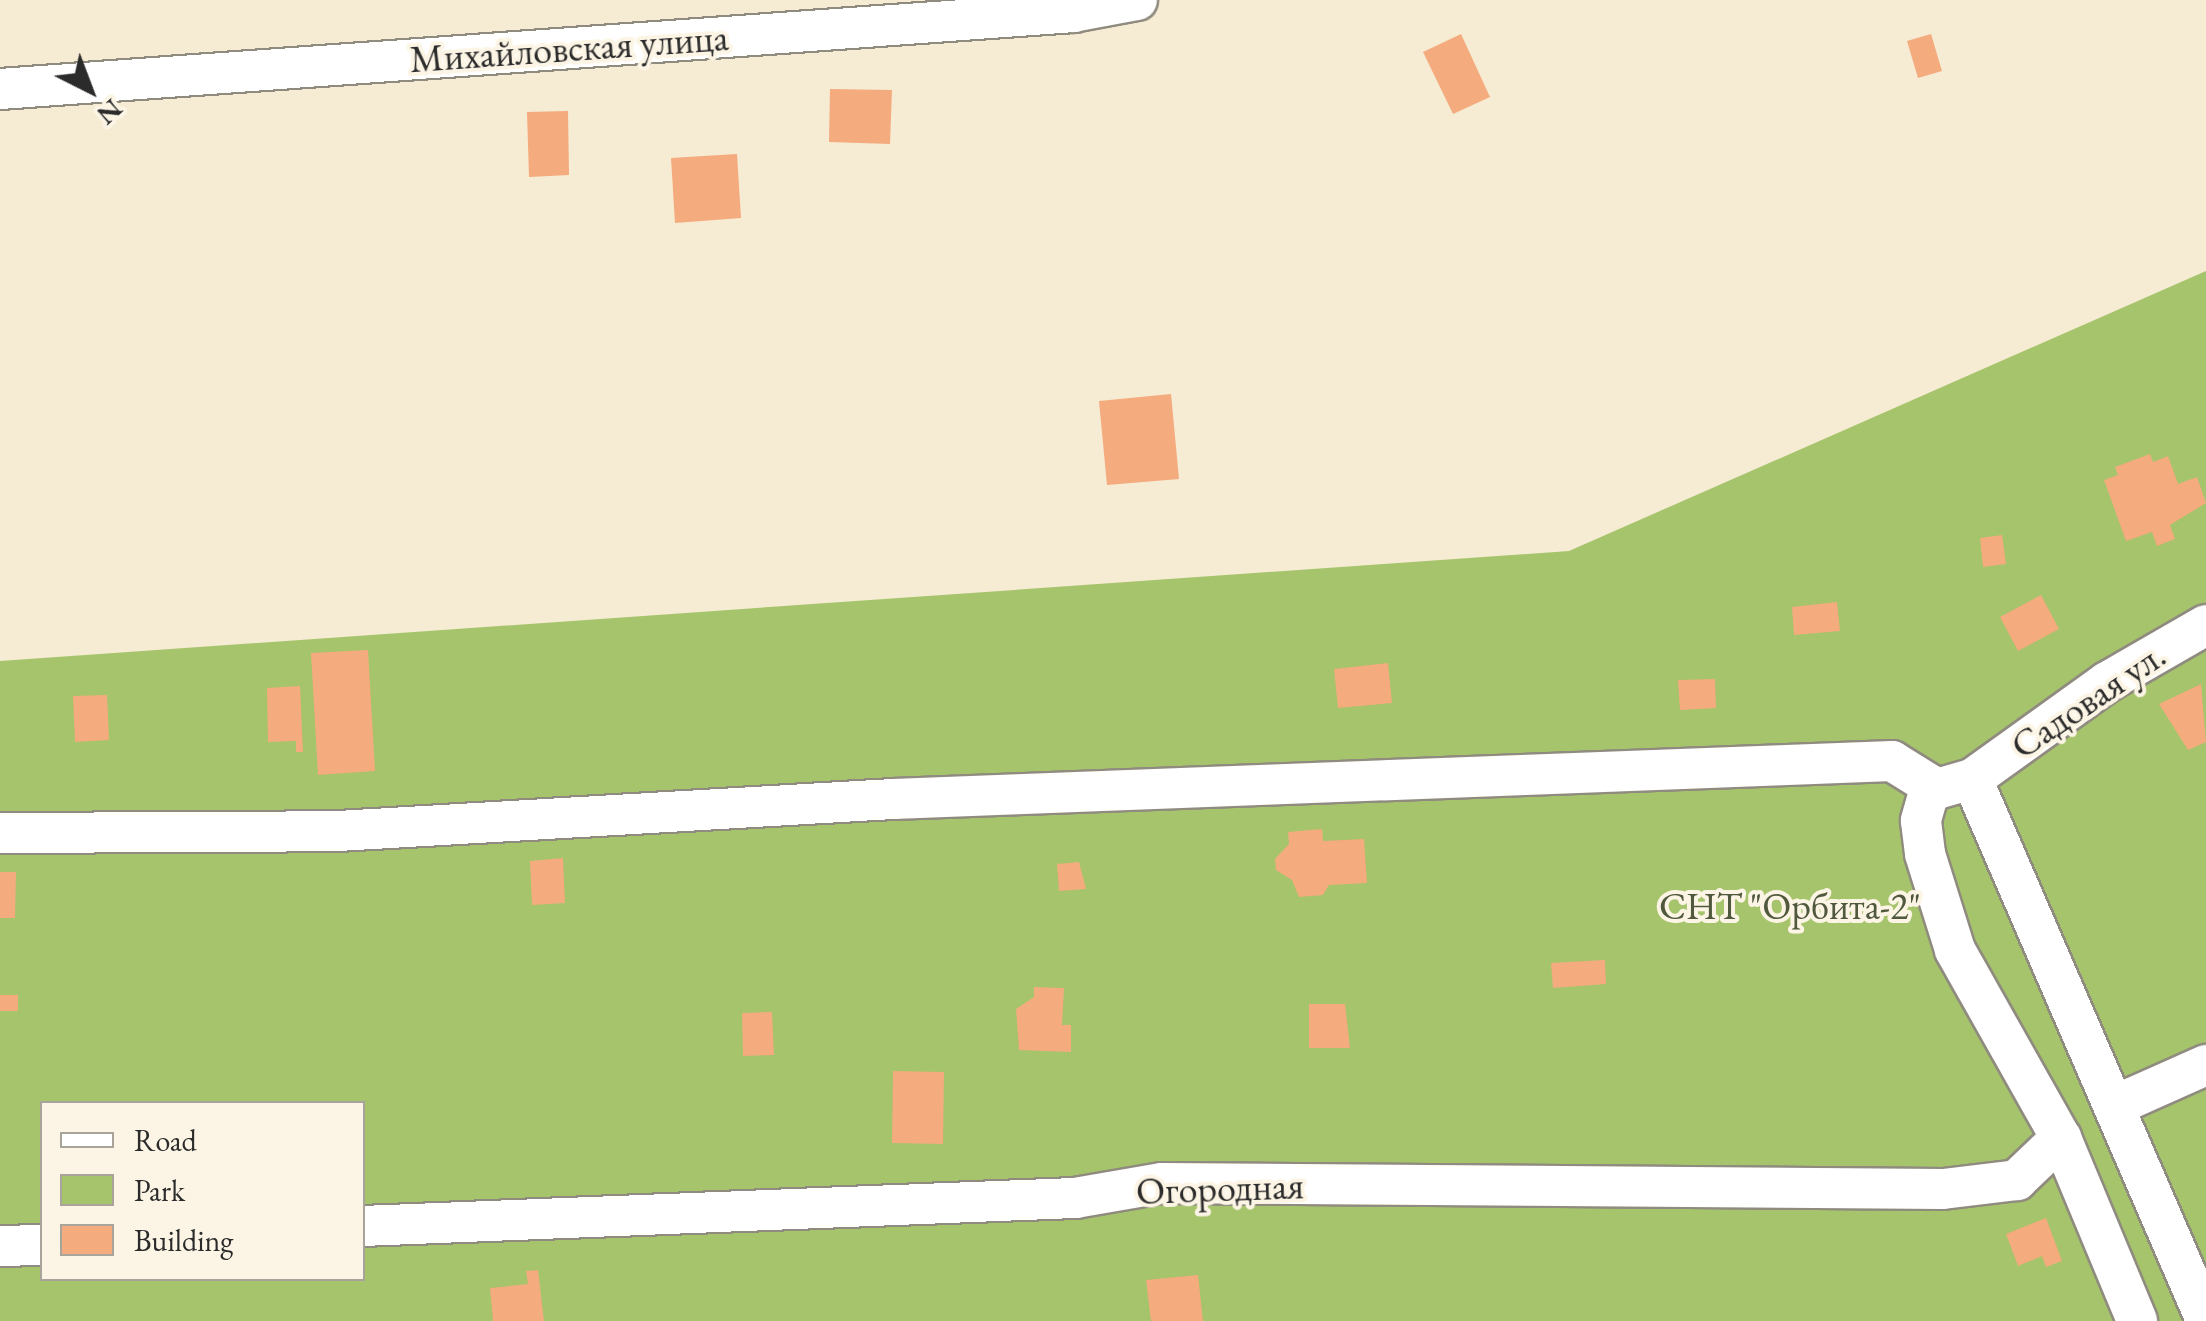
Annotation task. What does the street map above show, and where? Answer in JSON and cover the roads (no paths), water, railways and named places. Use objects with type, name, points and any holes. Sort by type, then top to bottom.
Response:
[{"type":"street","name":"Михайловская улица","points":[[0,89],[1073,12],[1137,0]]},
{"type":"street","name":"Садовая ул.","points":[[1972,779],[2106,682],[2206,626]]},
{"type":"street","points":[[0,833],[338,831],[893,799],[1892,761],[1931,785],[1972,779],[2206,1320]]},
{"type":"street","points":[[1931,785],[1922,821],[1925,854],[1955,950],[2061,1138],[2137,1321]]},
{"type":"street","points":[[2114,1106],[2206,1065]]},
{"type":"street","name":"Огородная","points":[[365,1226],[1075,1198],[1162,1183],[1943,1189],[2017,1180],[2061,1138]]},
{"type":"street","points":[[0,1246],[40,1245]]},
{"type":"park label","name":"СНТ \"Орбита-2\"","points":[[1790,906]]}]
